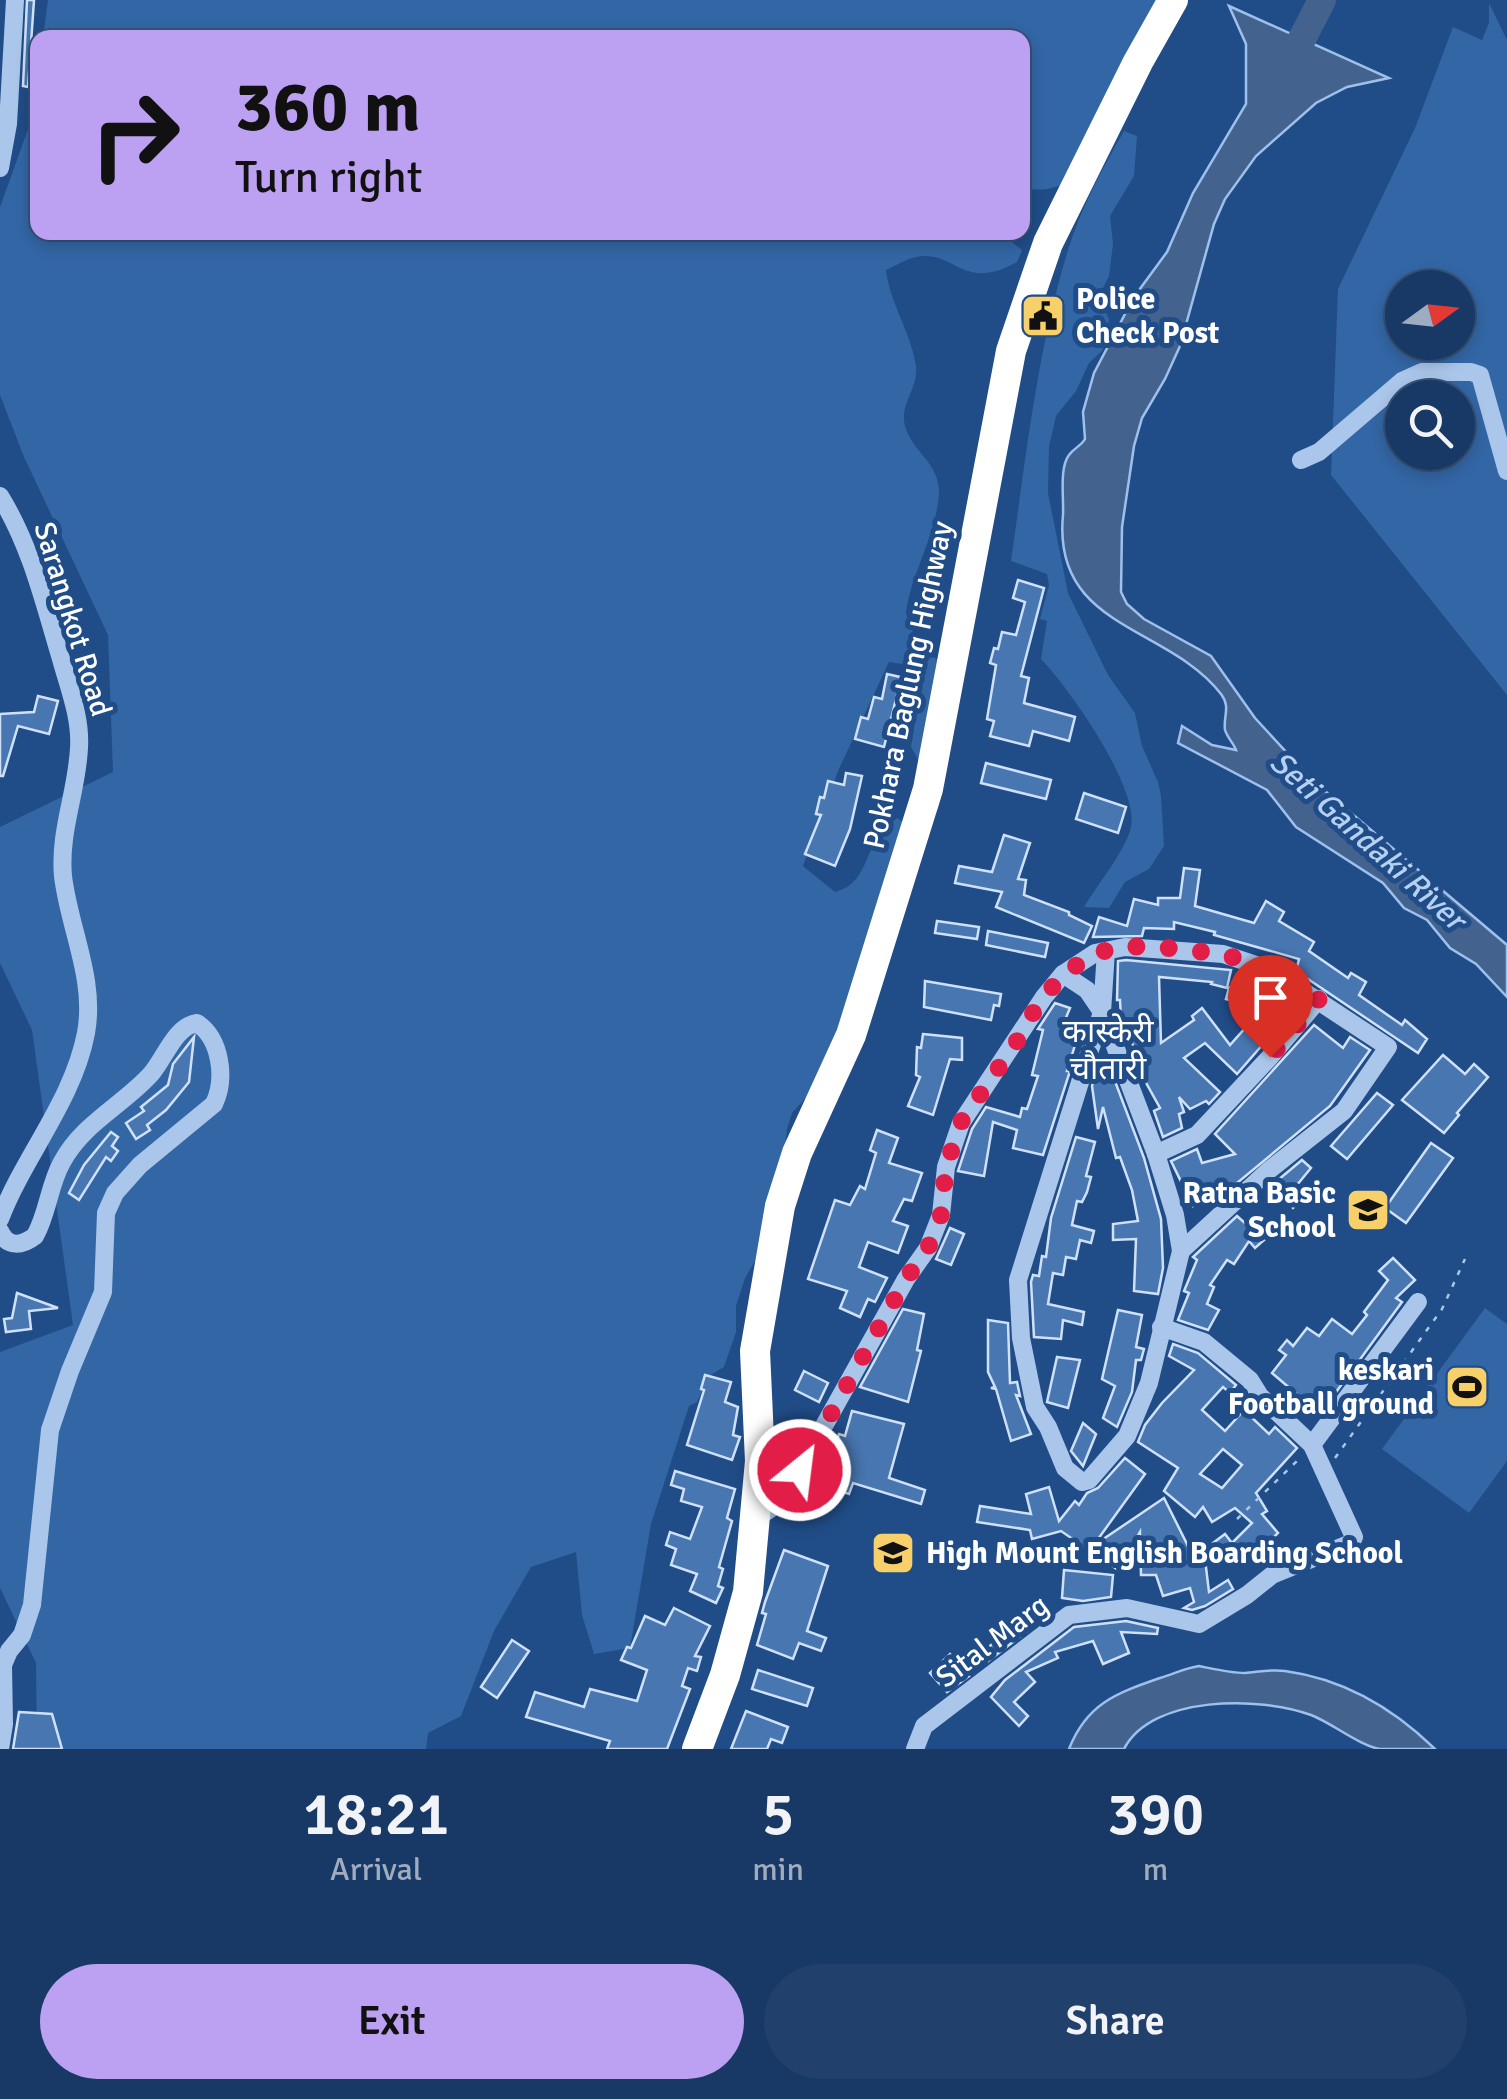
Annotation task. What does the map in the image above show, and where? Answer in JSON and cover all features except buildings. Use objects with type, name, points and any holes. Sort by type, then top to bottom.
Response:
[{"type":"highway","name":"Pokhara Baglung Highway","points":[[697,1749],[745,1605],[760,1461],[756,1351],[780,1206],[797,1154],[851,1036],[928,789],[1011,352],[1048,243],[1172,0]]},
{"type":"street","points":[[0,168],[8,124],[16,0]]},
{"type":"street","points":[[1302,460],[1319,452],[1402,380],[1422,372],[1471,372],[1480,375],[1507,471]]},
{"type":"street","name":"Sarangkot Road","points":[[0,496],[28,551],[76,712],[79,750],[64,826],[62,860],[87,1000],[86,1032],[75,1066],[0,1219]]},
{"type":"street","points":[[756,1519],[782,1501],[906,1279],[928,1248],[941,1215],[946,1167],[961,1122],[1037,1006],[1063,974],[1106,950],[1125,946],[1223,954],[1271,970],[1388,1047],[1344,1111],[1268,1171],[1180,1251]]},
{"type":"street","points":[[1063,974],[1087,990],[1102,1012],[1156,1154],[1175,1214],[1180,1251],[1149,1383],[1126,1436],[1088,1480],[1077,1479],[1065,1468],[1048,1427],[1035,1408],[1025,1370],[1018,1280],[1102,1012],[1106,950]]},
{"type":"street","points":[[1156,1154],[1196,1135],[1319,999]]},
{"type":"street","points":[[0,1231],[6,1241],[15,1244],[35,1236],[57,1172],[71,1147],[150,1076],[186,1026],[198,1023],[207,1030],[220,1070],[214,1104],[140,1164],[106,1212],[103,1292],[50,1430],[32,1605],[22,1634],[3,1665],[4,1724],[0,1749]]},
{"type":"street","points":[[1161,1327],[1204,1342],[1250,1380],[1260,1396],[1312,1445],[1418,1302]]},
{"type":"street","name":"Sital Marg","points":[[915,1749],[924,1726],[1069,1616],[1127,1608],[1200,1624],[1248,1595],[1272,1574],[1350,1543],[1354,1537],[1312,1445]]},
{"type":"path","points":[[1238,1519],[1312,1445],[1334,1459],[1442,1309],[1465,1259]]},
{"type":"shaded area","points":[[48,0],[1166,0],[1066,183],[1039,190],[1030,189],[1030,30],[44,30]]},
{"type":"shaded area","points":[[1489,3],[1507,40],[1507,695],[1331,475],[1338,289],[1415,128],[1453,27],[1482,40],[1489,23]]},
{"type":"shaded area","points":[[30,124],[30,240],[1010,240],[1022,250],[1017,262],[984,273],[929,256],[912,258],[886,270],[916,366],[905,426],[931,465],[939,493],[934,523],[906,613],[917,640],[938,660],[949,752],[938,810],[932,808],[919,761],[911,747],[922,677],[915,666],[889,662],[838,771],[803,866],[835,892],[845,888],[863,869],[883,831],[897,818],[906,824],[819,1083],[792,1113],[775,1227],[745,1278],[736,1306],[736,1332],[724,1367],[709,1376],[697,1402],[689,1406],[651,1524],[630,1648],[594,1654],[582,1615],[576,1552],[531,1567],[494,1631],[461,1716],[428,1733],[426,1749],[37,1749],[36,1663],[0,1588],[0,1352],[73,1325],[32,1030],[0,963],[0,827],[113,772],[108,635],[24,457],[0,395],[0,207]]},
{"type":"shaded area","points":[[1124,131],[1137,136],[1134,176],[1110,216],[1113,244],[1109,276],[1102,290],[1102,304],[1109,319],[1108,337],[1056,416],[1049,447],[1048,493],[1068,593],[1108,675],[1135,713],[1142,746],[1161,796],[1164,846],[1149,869],[1125,882],[1109,908],[1084,907],[1123,846],[1131,827],[1131,809],[1100,739],[1041,659],[1047,621],[1040,619],[1049,585],[1047,574],[1011,561],[1034,404],[1057,288],[1079,219]]},
{"type":"shaded area","name":"keskari Football ground","points":[[1485,1308],[1507,1324],[1507,1461],[1469,1513],[1382,1449]]},
{"type":"water","points":[[1229,6],[1389,78],[1347,87],[1316,103],[1256,156],[1225,199],[1214,224],[1180,346],[1142,418],[1134,446],[1122,527],[1121,592],[1127,604],[1144,619],[1211,656],[1255,718],[1312,780],[1507,945],[1507,997],[1476,964],[1450,948],[1427,920],[1404,908],[1383,883],[1296,827],[1267,790],[1178,743],[1182,726],[1212,745],[1236,750],[1225,730],[1226,707],[1221,694],[1199,671],[1094,604],[1076,581],[1064,553],[1064,468],[1069,455],[1085,439],[1083,412],[1094,373],[1134,297],[1167,252],[1193,193],[1246,104],[1246,44]]},
{"type":"water","points":[[1199,1666],[1239,1673],[1285,1671],[1347,1688],[1385,1708],[1435,1749],[1380,1749],[1311,1715],[1237,1703],[1182,1710],[1158,1718],[1138,1731],[1124,1749],[1069,1749],[1085,1721],[1105,1702],[1144,1683]]},
{"type":"waterway","name":"Seti Gandaki River","points":[[1286,70],[1322,0]]},
{"type":"place","name":"Police Check Post","points":[[1043,316]]},
{"type":"place","name":"Ratna Basic School","points":[[1368,1210]]},
{"type":"place","name":"keskari Football ground","points":[[1467,1387]]},
{"type":"place","name":"High Mount English Boarding School","points":[[893,1553]]},
{"type":"district","name":"कास्केरी चौतारी","points":[[1108,1050]]},
{"type":"route","points":[[800,1470],[906,1279],[928,1248],[941,1215],[949,1152],[961,1122],[1037,1006],[1063,974],[1096,953],[1125,946],[1223,954],[1271,970],[1319,999],[1270,1057]]}]
